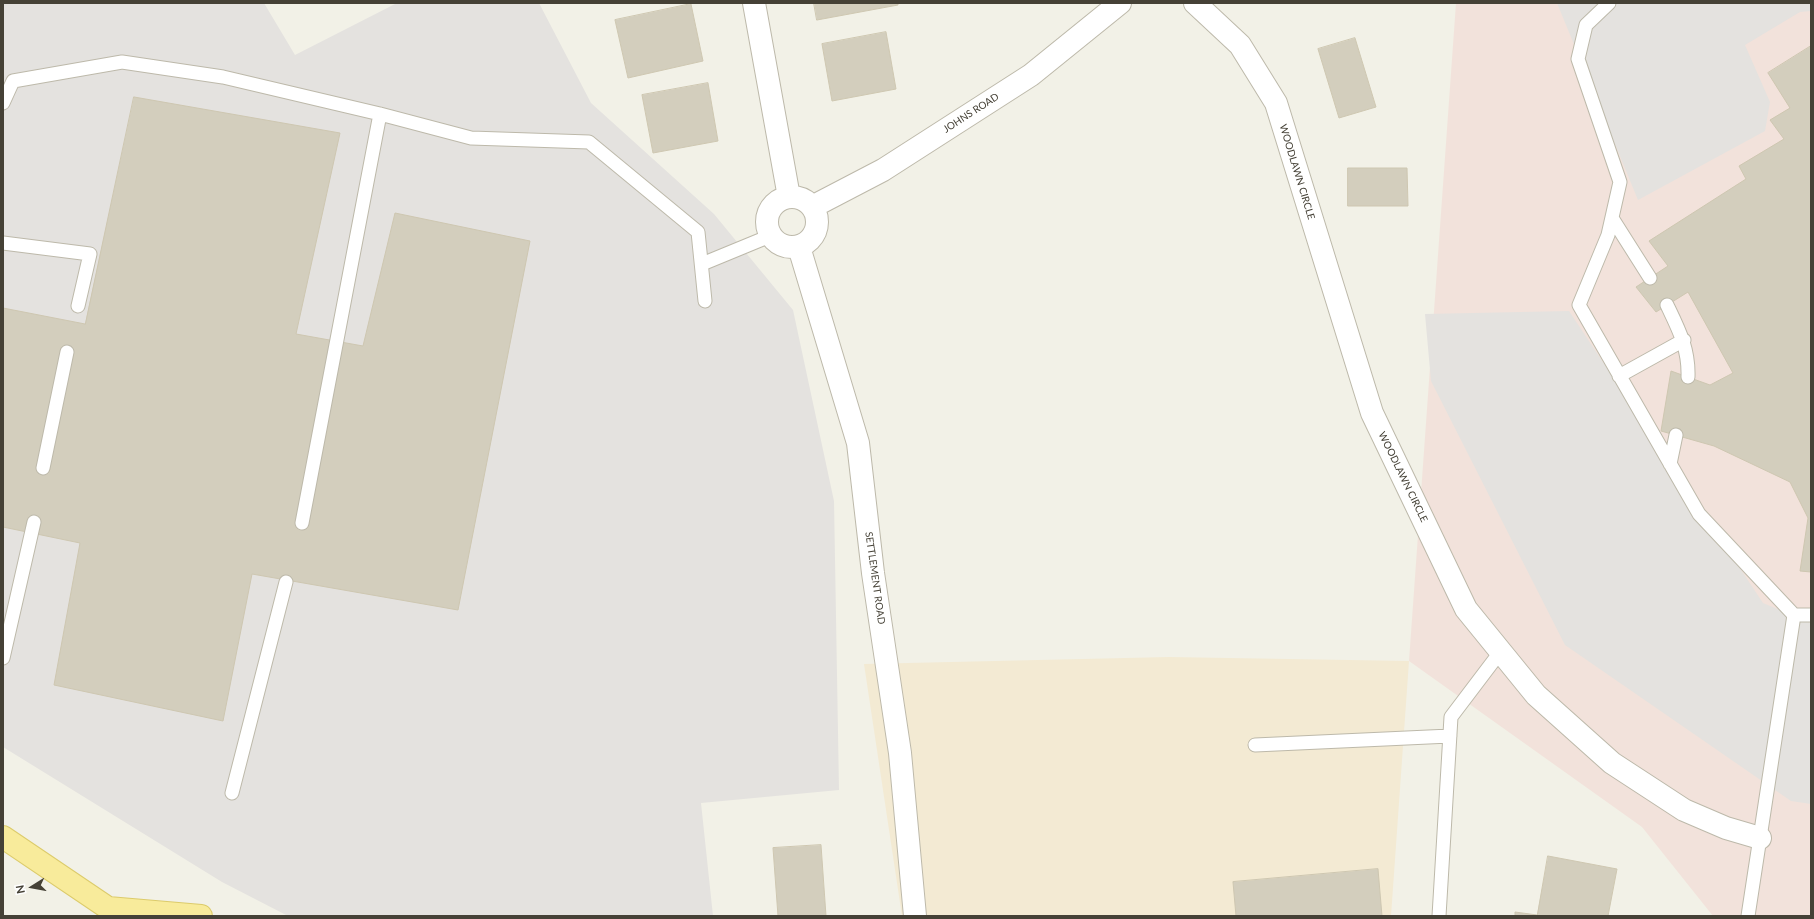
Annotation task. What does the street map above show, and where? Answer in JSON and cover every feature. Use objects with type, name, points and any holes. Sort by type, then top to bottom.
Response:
[{"type":"main road","points":[[3,837],[109,913],[201,916]]},
{"type":"street","points":[[754,3],[789,197]]},
{"type":"street","name":"JOHNS ROAD","points":[[812,207],[883,170],[1031,75],[1120,3]]},
{"type":"street","name":"WOODLAWN CIRCLE","points":[[1195,3],[1240,45],[1276,103],[1372,413],[1466,608],[1536,696],[1612,763],[1684,810],[1726,828],[1760,838]]},
{"type":"street","points":[[789,197],[806,201],[812,207],[817,222],[816,230],[806,243],[799,246],[783,246],[770,236],[766,220],[769,211],[774,204],[789,197]]},
{"type":"street","name":"SETTLEMENT ROAD","points":[[799,246],[858,443],[873,573],[900,753],[915,916]]},
{"type":"lane","points":[[1609,3],[1586,25],[1578,59],[1620,182],[1608,235],[1579,305],[1699,514],[1794,615],[1811,615]]},
{"type":"lane","points":[[3,103],[13,81],[122,62],[223,77],[380,114],[471,138],[589,142],[698,232],[705,301]]},
{"type":"lane","points":[[302,523],[380,114]]},
{"type":"lane","points":[[1612,218],[1650,278]]},
{"type":"lane","points":[[702,264],[770,236]]},
{"type":"lane","points":[[3,243],[90,254],[78,306]]},
{"type":"lane","points":[[1667,305],[1684,340],[1689,361],[1688,377]]},
{"type":"lane","points":[[1620,376],[1684,340]]},
{"type":"lane","points":[[43,468],[67,352]]},
{"type":"lane","points":[[1670,464],[1676,435]]},
{"type":"lane","points":[[3,658],[34,522]]},
{"type":"lane","points":[[232,793],[286,582]]},
{"type":"lane","points":[[1748,916],[1794,615]]},
{"type":"lane","points":[[1439,916],[1451,717],[1501,651]]},
{"type":"lane","points":[[1255,745],[1450,736]]},
{"type":"shaded area","points":[[3,3],[264,3],[295,55],[397,3],[539,3],[591,103],[714,214],[793,310],[834,501],[839,790],[701,803],[713,916],[288,916],[222,882],[3,747]]},
{"type":"shaded area","points":[[1456,3],[1811,3],[1811,916],[1713,916],[1642,827],[1409,661]]},
{"type":"shaded area","points":[[1557,3],[1811,3],[1811,11],[1800,12],[1745,45],[1770,102],[1765,131],[1638,200]]},
{"type":"shaded area","points":[[1569,311],[1763,603],[1811,623],[1811,804],[1791,801],[1565,645],[1431,381],[1425,314]]},
{"type":"shaded area","points":[[1169,657],[1409,661],[1391,916],[902,916],[864,664]]},
{"type":"building","points":[[814,3],[898,3],[898,5],[817,20]]},
{"type":"building","points":[[691,4],[703,61],[628,78],[615,20]]},
{"type":"building","points":[[886,32],[896,89],[832,101],[822,44]]},
{"type":"building","points":[[1355,38],[1376,107],[1339,118],[1318,49]]},
{"type":"building","points":[[1811,46],[1811,572],[1800,571],[1808,518],[1790,482],[1714,446],[1661,431],[1671,371],[1710,385],[1733,373],[1688,292],[1656,312],[1636,287],[1668,266],[1649,241],[1746,179],[1739,166],[1784,139],[1770,120],[1790,108],[1768,73]]},
{"type":"building","points":[[708,83],[718,141],[653,153],[642,95]]},
{"type":"building","points":[[134,97],[340,133],[296,334],[363,346],[395,213],[530,241],[458,610],[252,574],[223,721],[54,685],[80,543],[3,527],[3,308],[85,324]]},
{"type":"building","points":[[1348,168],[1407,168],[1408,206],[1348,206]]},
{"type":"building","points":[[821,845],[826,916],[778,916],[773,848]]},
{"type":"building","points":[[1548,856],[1617,869],[1608,916],[1515,916],[1515,912],[1537,915]]},
{"type":"building","points":[[1378,869],[1382,916],[1236,916],[1233,882]]}]
